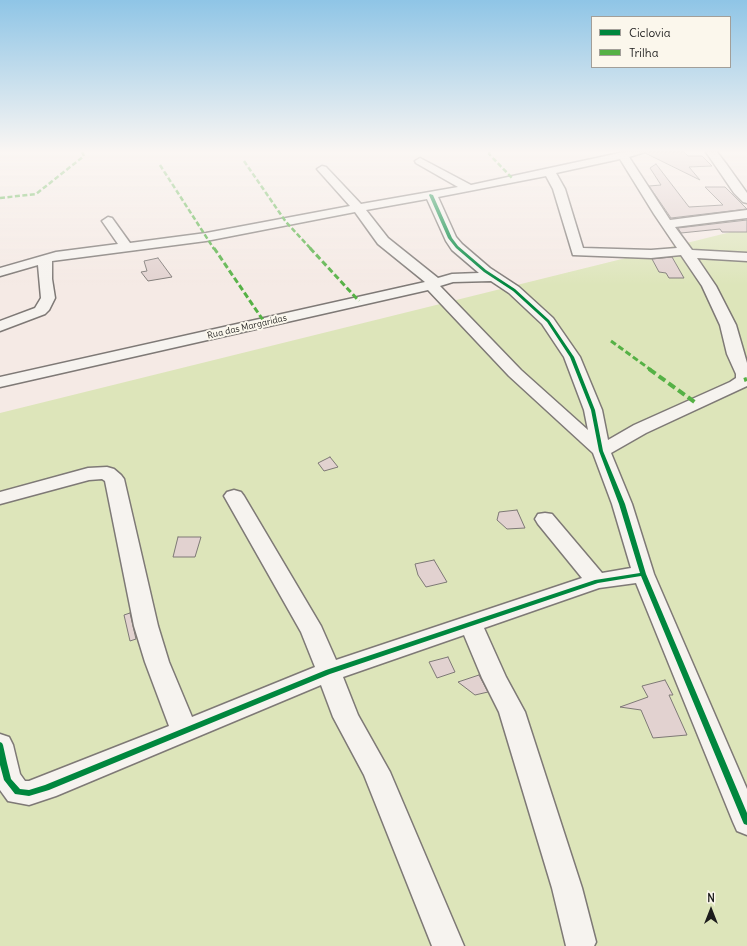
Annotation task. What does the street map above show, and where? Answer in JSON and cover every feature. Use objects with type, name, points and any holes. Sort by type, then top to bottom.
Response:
[{"type":"street","points":[[347,196],[387,244],[433,284],[514,373],[601,451]]},
{"type":"street","points":[[0,272],[45,259],[206,237],[425,196]]},
{"type":"street","points":[[432,196],[450,238],[475,264],[514,290],[548,321],[563,340],[572,357],[593,410],[601,451],[622,504],[643,574],[747,822]]},
{"type":"street","points":[[560,196],[578,252],[651,254],[686,253],[747,257]]},
{"type":"street","points":[[601,451],[640,430],[736,386],[744,380],[744,374],[736,354],[728,325],[709,286],[649,196]]},
{"type":"street","points":[[667,224],[747,214]]},
{"type":"street","points":[[108,221],[127,248]]},
{"type":"street","points":[[0,326],[40,311],[44,307],[48,298],[45,279],[45,259]]},
{"type":"street","name":"Rua das Margaridas","points":[[0,382],[433,284],[452,278],[494,277]]},
{"type":"street","points":[[0,498],[100,472],[110,475],[114,479],[146,626],[157,662],[184,730]]},
{"type":"street","points":[[234,496],[313,632],[346,717],[376,772],[448,946]]},
{"type":"street","points":[[545,519],[597,581]]},
{"type":"street","points":[[0,744],[8,780],[18,792],[29,793],[46,788],[328,672],[471,625],[597,581],[643,574]]},
{"type":"street","points":[[471,625],[494,678],[512,712],[567,888],[580,942]]},
{"type":"green space","points":[[747,228],[747,946],[0,946],[0,413]]},
{"type":"building","points":[[656,196],[681,196],[689,207],[723,205],[714,196],[734,196],[747,209],[671,218]]},
{"type":"building","points":[[747,220],[747,232],[722,232],[720,229],[681,233],[678,228]]},
{"type":"building","points":[[672,257],[684,278],[669,278],[666,273],[659,272],[652,259]]},
{"type":"building","points":[[158,258],[172,277],[148,281],[141,272],[147,271],[144,261]]},
{"type":"building","points":[[330,457],[338,467],[324,471],[318,463]]},
{"type":"building","points":[[517,510],[525,528],[507,529],[497,520],[499,512]]},
{"type":"building","points":[[178,537],[201,537],[195,557],[173,557]]},
{"type":"building","points":[[434,560],[447,582],[426,587],[418,575],[415,564]]},
{"type":"building","points":[[130,613],[136,639],[130,641],[124,615]]},
{"type":"building","points":[[448,657],[455,672],[437,678],[429,662]]},
{"type":"building","points":[[479,675],[488,692],[475,695],[458,682]]},
{"type":"building","points":[[665,680],[673,695],[669,695],[687,735],[653,738],[641,710],[620,707],[648,697],[642,686]]},
{"type":"marked path","points":[[0,198],[17,196]]},
{"type":"marked path","points":[[180,196],[265,323]]},
{"type":"marked path","points":[[268,196],[286,222],[359,301]]},
{"type":"marked path","points":[[611,341],[696,403]]},
{"type":"cycle path","points":[[432,196],[450,238],[457,247],[485,271],[514,290],[548,321],[572,357],[593,410],[601,451],[622,504],[643,574],[747,822]]},
{"type":"cycle path","points":[[0,745],[8,780],[18,792],[29,793],[46,788],[328,672],[597,581],[643,574]]}]
